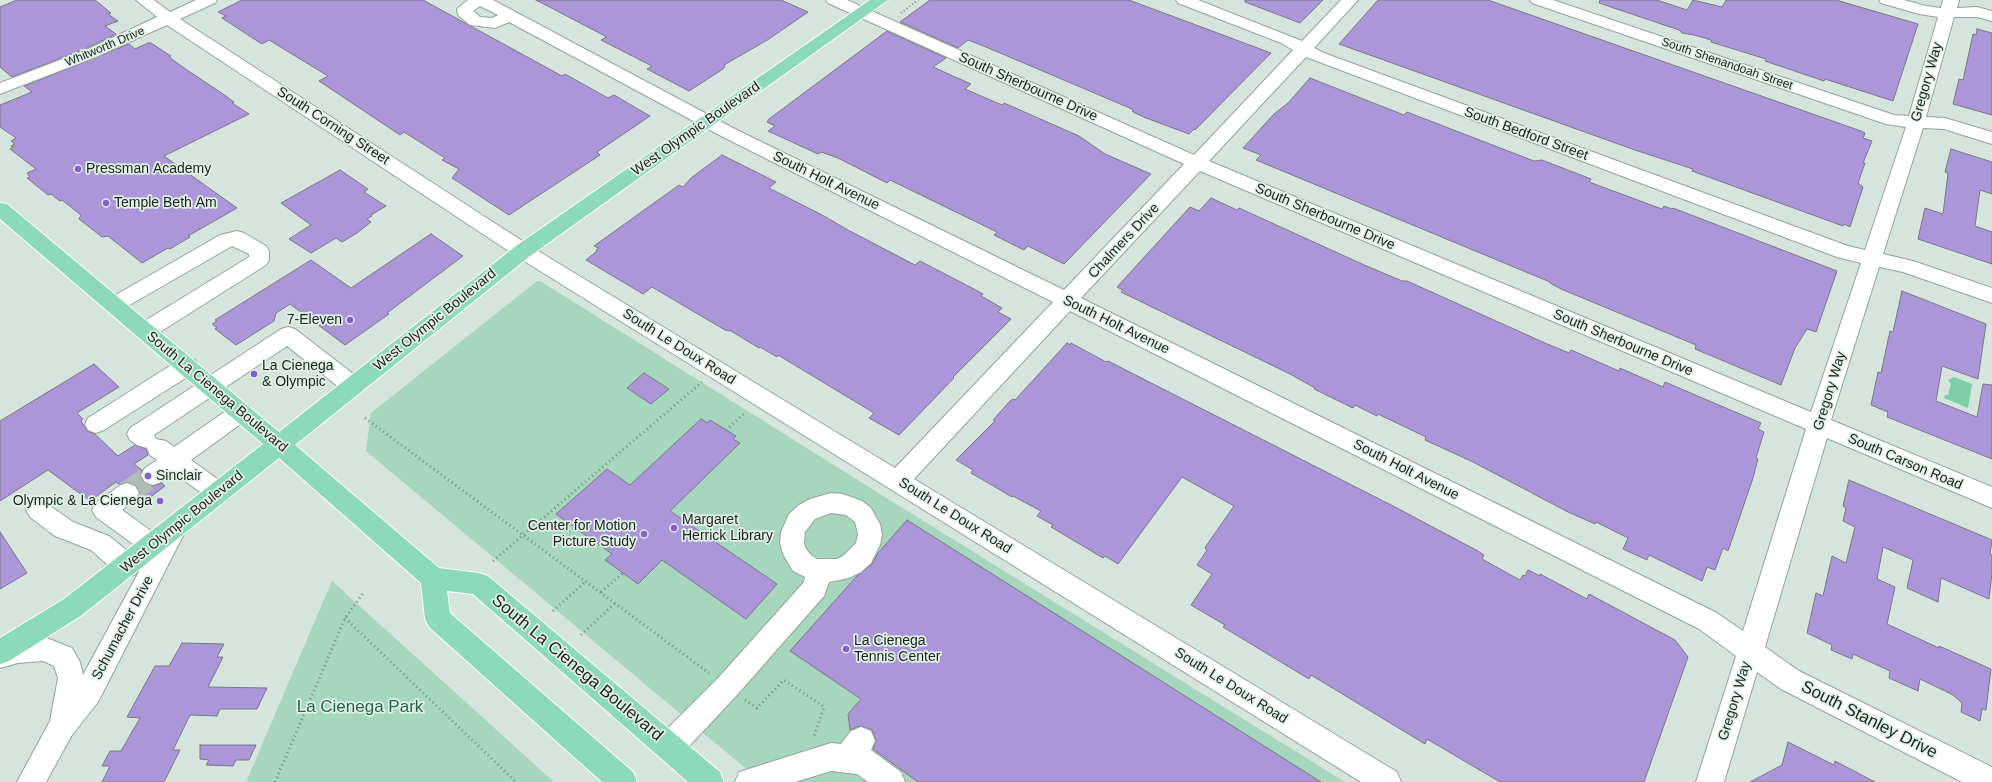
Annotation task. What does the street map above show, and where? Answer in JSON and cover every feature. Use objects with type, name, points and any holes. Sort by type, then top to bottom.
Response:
[{"type":"main road","name":"West Olympic Boulevard","points":[[0,652],[74,607],[523,250],[880,0]]},
{"type":"main road","name":"South La Cienega Boulevard","points":[[0,209],[279,444],[433,578],[479,584],[710,782]]},
{"type":"main road","points":[[433,578],[438,619],[623,782]]},
{"type":"street","name":"South Corning Street","points":[[144,0],[523,250]]},
{"type":"street","name":"Whitworth Drive","points":[[0,89],[86,56],[209,0]]},
{"type":"street","points":[[478,0],[465,10],[466,15],[476,22],[495,23],[510,15]]},
{"type":"street","name":"South Holt Avenue","points":[[481,0],[707,121],[1708,621],[1750,652]]},
{"type":"street","name":"South Sherbourne Drive","points":[[834,0],[1197,163],[1818,426]]},
{"type":"street","name":"South Bedford Street","points":[[1184,0],[1287,40],[1318,57],[1829,247],[1844,252],[1872,257],[1906,266],[1992,296]]},
{"type":"street","name":"Chalmers Drive","points":[[897,481],[1350,0]]},
{"type":"street","name":"South Shenandoah Street","points":[[1538,0],[1892,120],[1945,124],[1992,138]]},
{"type":"street","points":[[1888,0],[1924,11],[1949,7],[1992,16]]},
{"type":"street","name":"Gregory Way","points":[[1710,782],[1816,438],[1818,426],[1916,122],[1949,7]]},
{"type":"street","points":[[114,305],[227,240],[238,238],[259,252],[259,260],[145,331]]},
{"type":"street","name":"South Le Doux Road","points":[[523,250],[1387,782]]},
{"type":"street","points":[[219,493],[138,434],[288,335],[352,386]]},
{"type":"street","points":[[96,424],[187,366]]},
{"type":"street","points":[[158,449],[241,412]]},
{"type":"street","name":"South Carson Road","points":[[1818,426],[1992,498]]},
{"type":"street","points":[[153,475],[158,449]]},
{"type":"street","points":[[127,493],[104,510],[152,546]]},
{"type":"street","points":[[38,510],[64,529],[100,543],[127,566]]},
{"type":"street","name":"Schumacher Drive","points":[[31,782],[62,726],[88,693],[176,526]]},
{"type":"street","points":[[669,747],[728,686],[815,588],[820,570]]},
{"type":"street","name":"Schumacher Drive","points":[[0,656],[18,651],[44,649],[63,657],[67,662],[71,678],[62,726]]},
{"type":"street","name":"South Stanley Drive","points":[[1750,652],[1790,680],[1992,782]]},
{"type":"street","points":[[749,782],[854,749],[863,761],[891,782]]},
{"type":"path","points":[[898,15],[918,0]]},
{"type":"path","points":[[493,561],[703,381]]},
{"type":"path","points":[[726,430],[750,409]]},
{"type":"path","points":[[365,418],[757,708],[784,680],[824,707],[809,752],[811,763]]},
{"type":"path","points":[[601,592],[623,573]]},
{"type":"path","points":[[553,611],[586,581]]},
{"type":"path","points":[[275,782],[345,618],[364,592]]},
{"type":"path","points":[[582,635],[615,603]]},
{"type":"path","points":[[345,618],[516,782]]},
{"type":"green space","points":[[537,281],[540,281],[888,499],[1345,782],[762,782],[366,451],[371,413]]},
{"type":"green space","name":"La Cienega Park","points":[[332,581],[554,782],[246,782]]},
{"type":"shaded area","points":[[1954,377],[1972,384],[1968,408],[1944,398],[1945,395],[1948,395],[1951,384],[1948,380]]},
{"type":"building","points":[[17,0],[95,0],[111,13],[108,14],[118,21],[105,26],[116,34],[85,49],[12,77],[0,67],[0,7]]},
{"type":"building","points":[[242,0],[423,0],[562,76],[565,74],[608,98],[614,95],[650,116],[597,152],[600,155],[509,215],[452,178],[459,169],[442,160],[445,158],[404,132],[400,135],[319,81],[328,76],[269,40],[262,44],[222,18],[226,16],[218,12]]},
{"type":"building","points":[[536,0],[781,0],[808,12],[769,39],[724,65],[725,66],[723,69],[689,91],[647,69],[652,66],[601,40],[607,37]]},
{"type":"building","points":[[930,0],[1129,0],[1271,53],[1195,130],[1194,129],[1189,134],[1146,118],[1133,112],[1132,109],[968,40],[958,48],[900,22]]},
{"type":"building","points":[[1245,0],[1323,0],[1300,23],[1245,2]]},
{"type":"building","points":[[1378,0],[1488,0],[1861,131],[1865,133],[1863,138],[1872,141],[1863,163],[1865,163],[1858,183],[1863,187],[1850,227],[1844,224],[1843,226],[1692,171],[1693,169],[1635,150],[1339,44]]},
{"type":"building","points":[[1600,0],[1657,0],[1687,10],[1693,0],[1722,7],[1726,0],[1836,0],[1918,24],[1893,101],[1825,79],[1824,81],[1765,61],[1766,59],[1711,42],[1711,40],[1682,33],[1679,30],[1599,3]]},
{"type":"building","points":[[1977,29],[1992,33],[1992,115],[1953,104],[1959,79],[1963,80],[1973,34],[1976,35]]},
{"type":"building","points":[[887,31],[946,58],[933,67],[971,84],[965,89],[1002,105],[1004,103],[1079,136],[1105,154],[1151,174],[1064,264],[1028,246],[1024,250],[994,235],[997,232],[890,180],[887,183],[838,158],[821,152],[818,154],[768,131],[775,126],[767,122],[769,119]]},
{"type":"building","points":[[151,43],[171,56],[169,57],[249,114],[164,156],[237,208],[188,236],[190,237],[170,249],[168,248],[142,263],[108,236],[102,237],[79,219],[81,215],[62,200],[60,201],[51,194],[48,195],[27,178],[30,177],[27,173],[36,169],[10,149],[14,147],[11,146],[15,144],[11,141],[16,138],[0,127],[0,105],[32,92],[24,86],[129,44],[135,49]]},
{"type":"building","points":[[1310,78],[1404,115],[1407,112],[1534,161],[1542,160],[1591,179],[1589,182],[1662,209],[1664,206],[1673,208],[1837,271],[1816,332],[1807,329],[1795,348],[1781,385],[1695,349],[1696,345],[1561,289],[1550,282],[1256,160],[1261,155],[1243,148],[1274,114],[1288,103]]},
{"type":"building","points":[[1951,149],[1992,162],[1992,194],[1980,190],[1975,226],[1992,232],[1992,264],[1918,239],[1925,208],[1943,214],[1948,173],[1945,172]]},
{"type":"building","points":[[722,155],[776,182],[769,188],[915,265],[920,261],[983,294],[981,296],[1002,308],[998,312],[1011,319],[953,377],[954,378],[899,435],[869,418],[874,413],[778,355],[777,357],[731,331],[725,330],[652,287],[643,294],[586,260],[599,248],[594,246],[679,185],[683,187],[691,178]]},
{"type":"building","points":[[340,170],[368,189],[364,192],[386,206],[371,215],[372,216],[367,219],[371,222],[357,233],[342,242],[336,238],[311,253],[289,239],[311,225],[281,203]]},
{"type":"building","points":[[1211,198],[1237,210],[1239,208],[1362,264],[1402,281],[1407,281],[1569,353],[1571,350],[1619,371],[1620,368],[1663,387],[1665,382],[1761,423],[1758,429],[1764,432],[1756,458],[1758,459],[1753,478],[1728,551],[1723,548],[1715,570],[1707,567],[1702,581],[1649,555],[1647,560],[1623,549],[1628,538],[1596,522],[1595,524],[1568,512],[1473,462],[1425,440],[1426,437],[1378,414],[1377,416],[1355,405],[1353,408],[1314,389],[1315,388],[1290,374],[1121,292],[1123,290],[1117,287],[1190,207],[1199,211]]},
{"type":"building","points":[[431,234],[463,256],[387,313],[389,314],[345,345],[290,304],[276,313],[274,321],[236,345],[215,329],[217,328],[212,324],[217,321],[215,320],[311,260],[351,288]]},
{"type":"building","points":[[1902,291],[1986,324],[1978,379],[1942,366],[1936,401],[1977,417],[1983,384],[1992,385],[1992,459],[1887,417],[1888,412],[1871,405],[1878,372],[1881,373],[1890,331],[1893,332]]},
{"type":"building","points":[[1067,343],[1070,345],[1071,343],[1106,362],[1108,361],[1395,507],[1478,551],[1484,555],[1482,559],[1520,580],[1523,575],[1525,576],[1528,570],[1540,576],[1540,574],[1587,599],[1589,594],[1675,640],[1688,657],[1644,782],[1500,782],[1427,739],[1425,744],[1311,675],[1309,679],[1223,627],[1225,625],[1191,605],[1212,574],[1197,565],[1207,550],[1205,548],[1206,546],[1234,506],[1182,477],[1118,564],[1105,556],[1103,558],[1051,527],[1053,525],[1037,516],[1041,511],[1013,496],[1012,497],[971,473],[973,470],[956,460],[995,421],[993,420],[1010,401],[1013,399],[1015,400]]},
{"type":"building","points":[[94,364],[119,387],[77,413],[83,419],[81,421],[87,431],[95,434],[118,456],[135,445],[146,449],[148,455],[134,464],[142,470],[140,476],[144,483],[152,486],[162,483],[165,486],[144,502],[138,498],[140,492],[136,485],[128,482],[119,484],[116,482],[90,501],[48,470],[0,501],[0,421]]},
{"type":"building","points":[[644,373],[669,389],[651,404],[627,388]]},
{"type":"building","name":"Center for Motion Picture Study","points":[[701,419],[708,423],[710,420],[736,436],[733,439],[740,443],[670,511],[777,584],[746,619],[662,560],[638,584],[605,560],[612,554],[556,514],[607,469],[630,485]]},
{"type":"building","points":[[1849,480],[1992,540],[1990,554],[1992,555],[1992,573],[1989,599],[1941,578],[1938,602],[1907,588],[1913,560],[1883,547],[1877,579],[1895,587],[1887,624],[1939,648],[1939,646],[1991,669],[1986,710],[1982,709],[1980,721],[1961,712],[1962,703],[1953,695],[1920,679],[1918,691],[1889,678],[1890,671],[1853,654],[1852,659],[1831,650],[1832,645],[1807,633],[1816,593],[1823,596],[1832,556],[1846,563],[1855,527],[1843,521],[1846,508],[1843,506]]},
{"type":"building","points":[[907,520],[1321,782],[918,782],[873,749],[876,740],[872,730],[860,726],[850,730],[848,714],[861,699],[790,651],[857,576],[872,564],[878,553]]},
{"type":"building","points":[[0,532],[27,573],[0,589]]},
{"type":"building","points":[[182,643],[224,644],[217,657],[223,657],[208,687],[267,688],[257,709],[220,709],[217,716],[190,715],[173,750],[180,750],[164,782],[102,782],[110,766],[102,766],[110,751],[121,751],[140,718],[127,717],[155,666],[169,666]]},
{"type":"building","points":[[1788,742],[1834,765],[1835,761],[1875,782],[1750,782],[1782,765]]},
{"type":"building","points":[[200,745],[256,745],[249,760],[236,760],[233,766],[206,765],[209,760],[200,759]]},
{"type":"tunnel","points":[[127,493],[153,475]]},
{"type":"place","name":"Pressman Academy","points":[[78,169]]},
{"type":"place","name":"Temple Beth Am","points":[[106,203]]},
{"type":"place","name":"7-Eleven","points":[[350,320]]},
{"type":"place","name":"La Cienega & Olympic","points":[[254,374]]},
{"type":"place","name":"Sinclair","points":[[148,476]]},
{"type":"place","name":"Olympic & La Cienega","points":[[160,501]]},
{"type":"place","name":"Margaret Herrick Library","points":[[674,528]]},
{"type":"place","name":"Center for Motion Picture Study","points":[[644,534]]},
{"type":"place","name":"La Cienega Tennis Center","points":[[846,649]]}]
